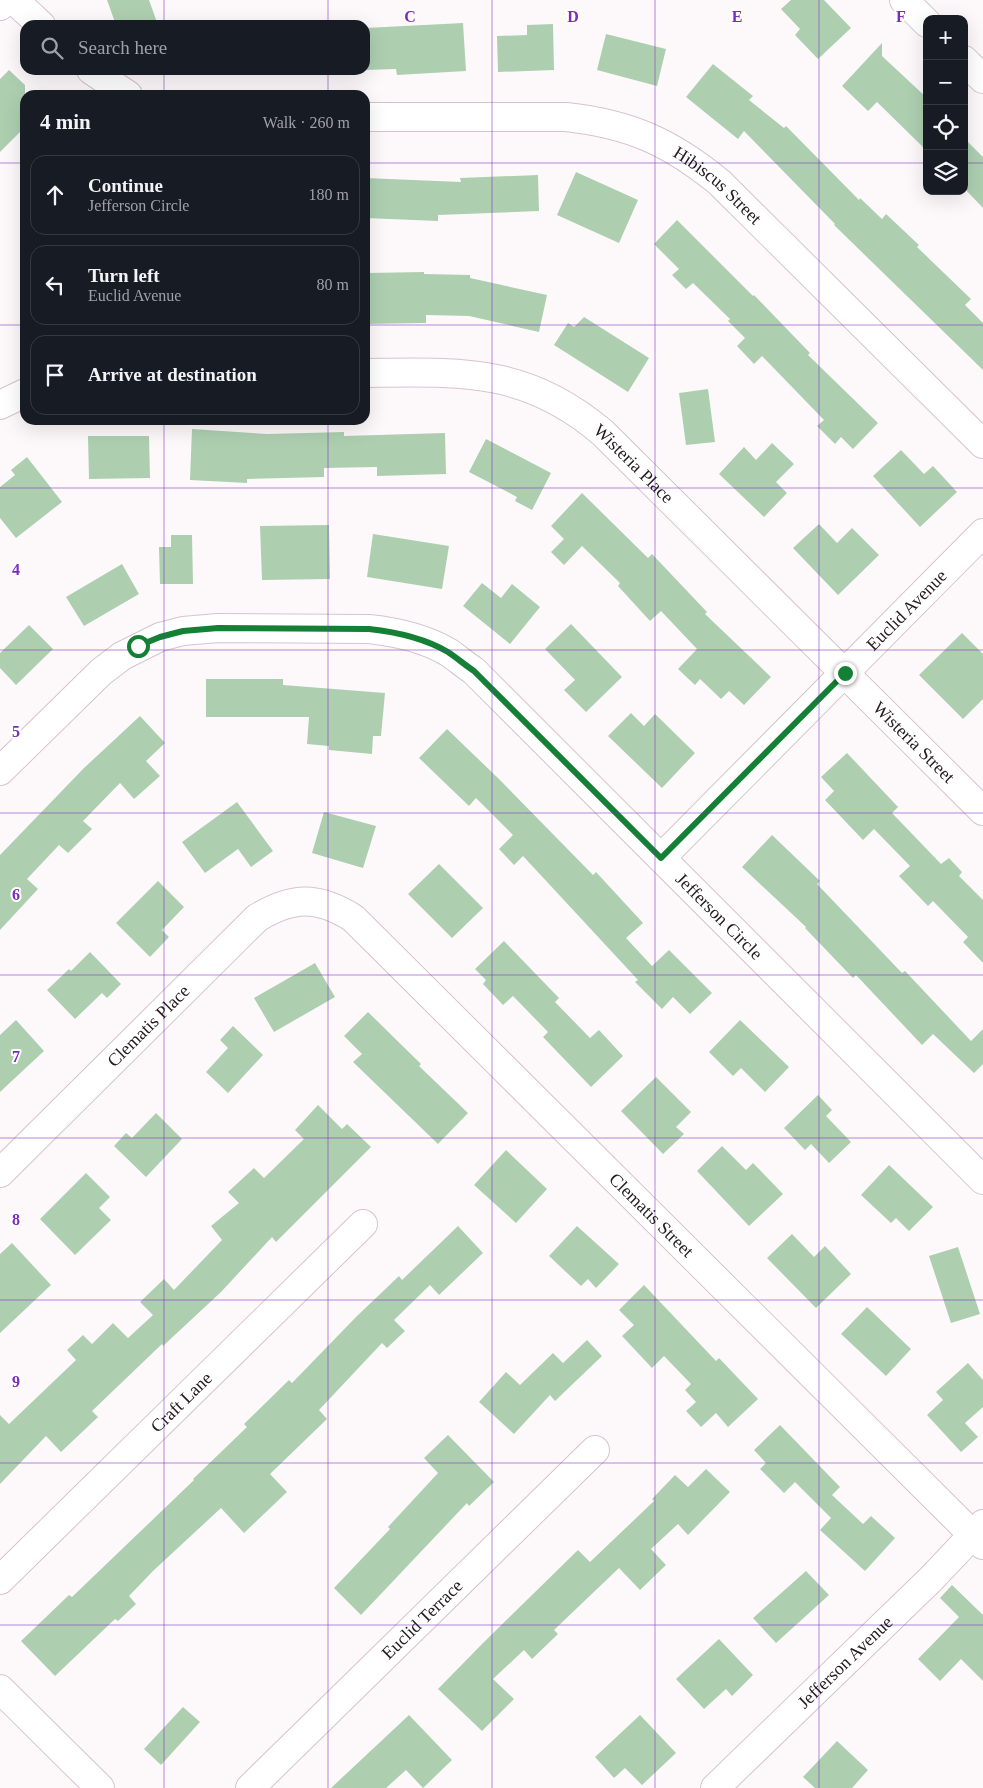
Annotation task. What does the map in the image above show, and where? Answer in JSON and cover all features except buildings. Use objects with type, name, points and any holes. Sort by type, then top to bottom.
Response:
[{"type":"street","points":[[0,6],[7,0]]},
{"type":"street","points":[[14,0],[36,20]]},
{"type":"street","points":[[904,0],[923,18]]},
{"type":"street","points":[[968,64],[983,79]]},
{"type":"street","points":[[98,75],[121,90]]},
{"type":"street","name":"Hibiscus Street","points":[[370,117],[566,117],[618,126],[663,143],[694,162],[719,182],[983,444]]},
{"type":"street","name":"Wisteria Place","points":[[370,373],[453,372],[492,377],[534,390],[569,407],[603,433],[845,673]]},
{"type":"street","points":[[0,405],[20,395]]},
{"type":"street","name":"Euclid Avenue","points":[[661,858],[983,534]]},
{"type":"street","name":"Jefferson Circle","points":[[0,771],[101,672],[122,656],[160,637],[183,631],[218,628],[369,629],[390,631],[420,639],[448,652],[474,671],[983,1180]]},
{"type":"street","name":"Wisteria Street","points":[[845,673],[983,811]]},
{"type":"street","name":"Clematis Place","points":[[0,1173],[257,918],[274,908],[292,902],[310,901]]},
{"type":"street","name":"Clematis Street","points":[[310,901],[337,908],[354,918],[980,1535]]},
{"type":"street","name":"Craft Lane","points":[[0,1580],[363,1224]]},
{"type":"street","name":"Euclid Terrace","points":[[250,1788],[595,1450]]},
{"type":"street","name":"Jefferson Avenue","points":[[715,1788],[917,1592],[980,1535]]},
{"type":"street","points":[[0,1689],[100,1788]]},
{"type":"route","points":[[138,646],[160,637],[183,631],[218,628],[369,629],[390,631],[420,639],[448,652],[474,671],[661,858],[845,673]]}]
